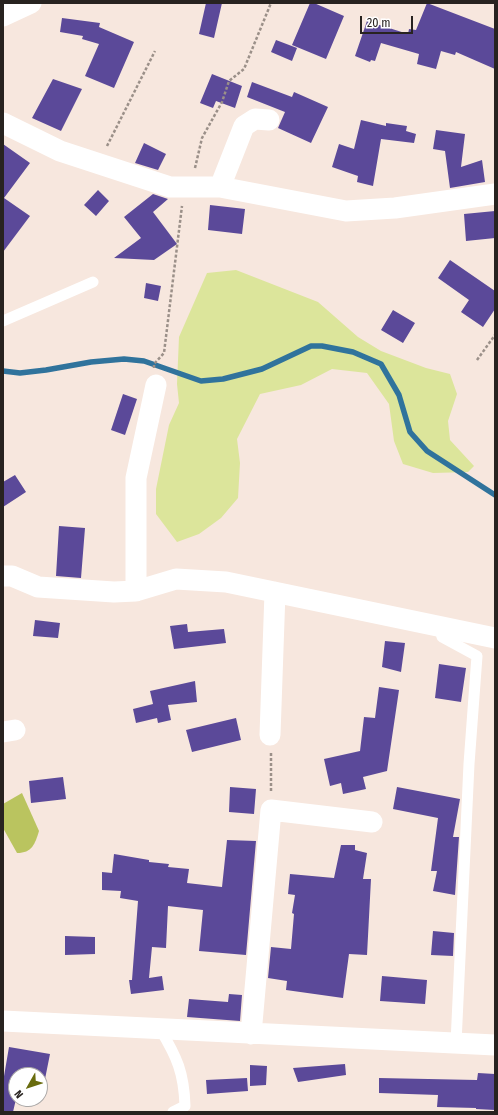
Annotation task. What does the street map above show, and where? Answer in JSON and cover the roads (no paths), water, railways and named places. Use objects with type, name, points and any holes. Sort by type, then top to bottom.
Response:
[{"type":"street","points":[[3,16],[31,3]]},
{"type":"street","points":[[220,187],[244,126],[254,119],[269,120]]},
{"type":"street","points":[[3,123],[60,151],[170,187],[220,187],[346,211],[395,208],[495,194]]},
{"type":"street","points":[[136,591],[136,478],[156,385]]},
{"type":"street","points":[[3,576],[12,576],[38,587],[114,592],[136,591],[176,579],[226,582],[495,638]]},
{"type":"street","points":[[270,735],[275,592]]},
{"type":"street","points":[[251,1034],[271,810],[372,822]]},
{"type":"street","points":[[3,1021],[495,1045]]},
{"type":"lane","points":[[3,321],[93,282]]},
{"type":"lane","points":[[440,627],[442,637],[477,656],[469,764],[456,1043]]},
{"type":"lane","points":[[160,1029],[177,1057],[185,1085],[185,1106],[173,1112]]},
{"type":"waterway","points":[[3,371],[20,373],[91,362],[124,359],[144,361],[201,381],[223,379],[262,369],[311,346],[322,346],[353,352],[381,364],[399,395],[410,432],[427,451],[495,495]]}]
